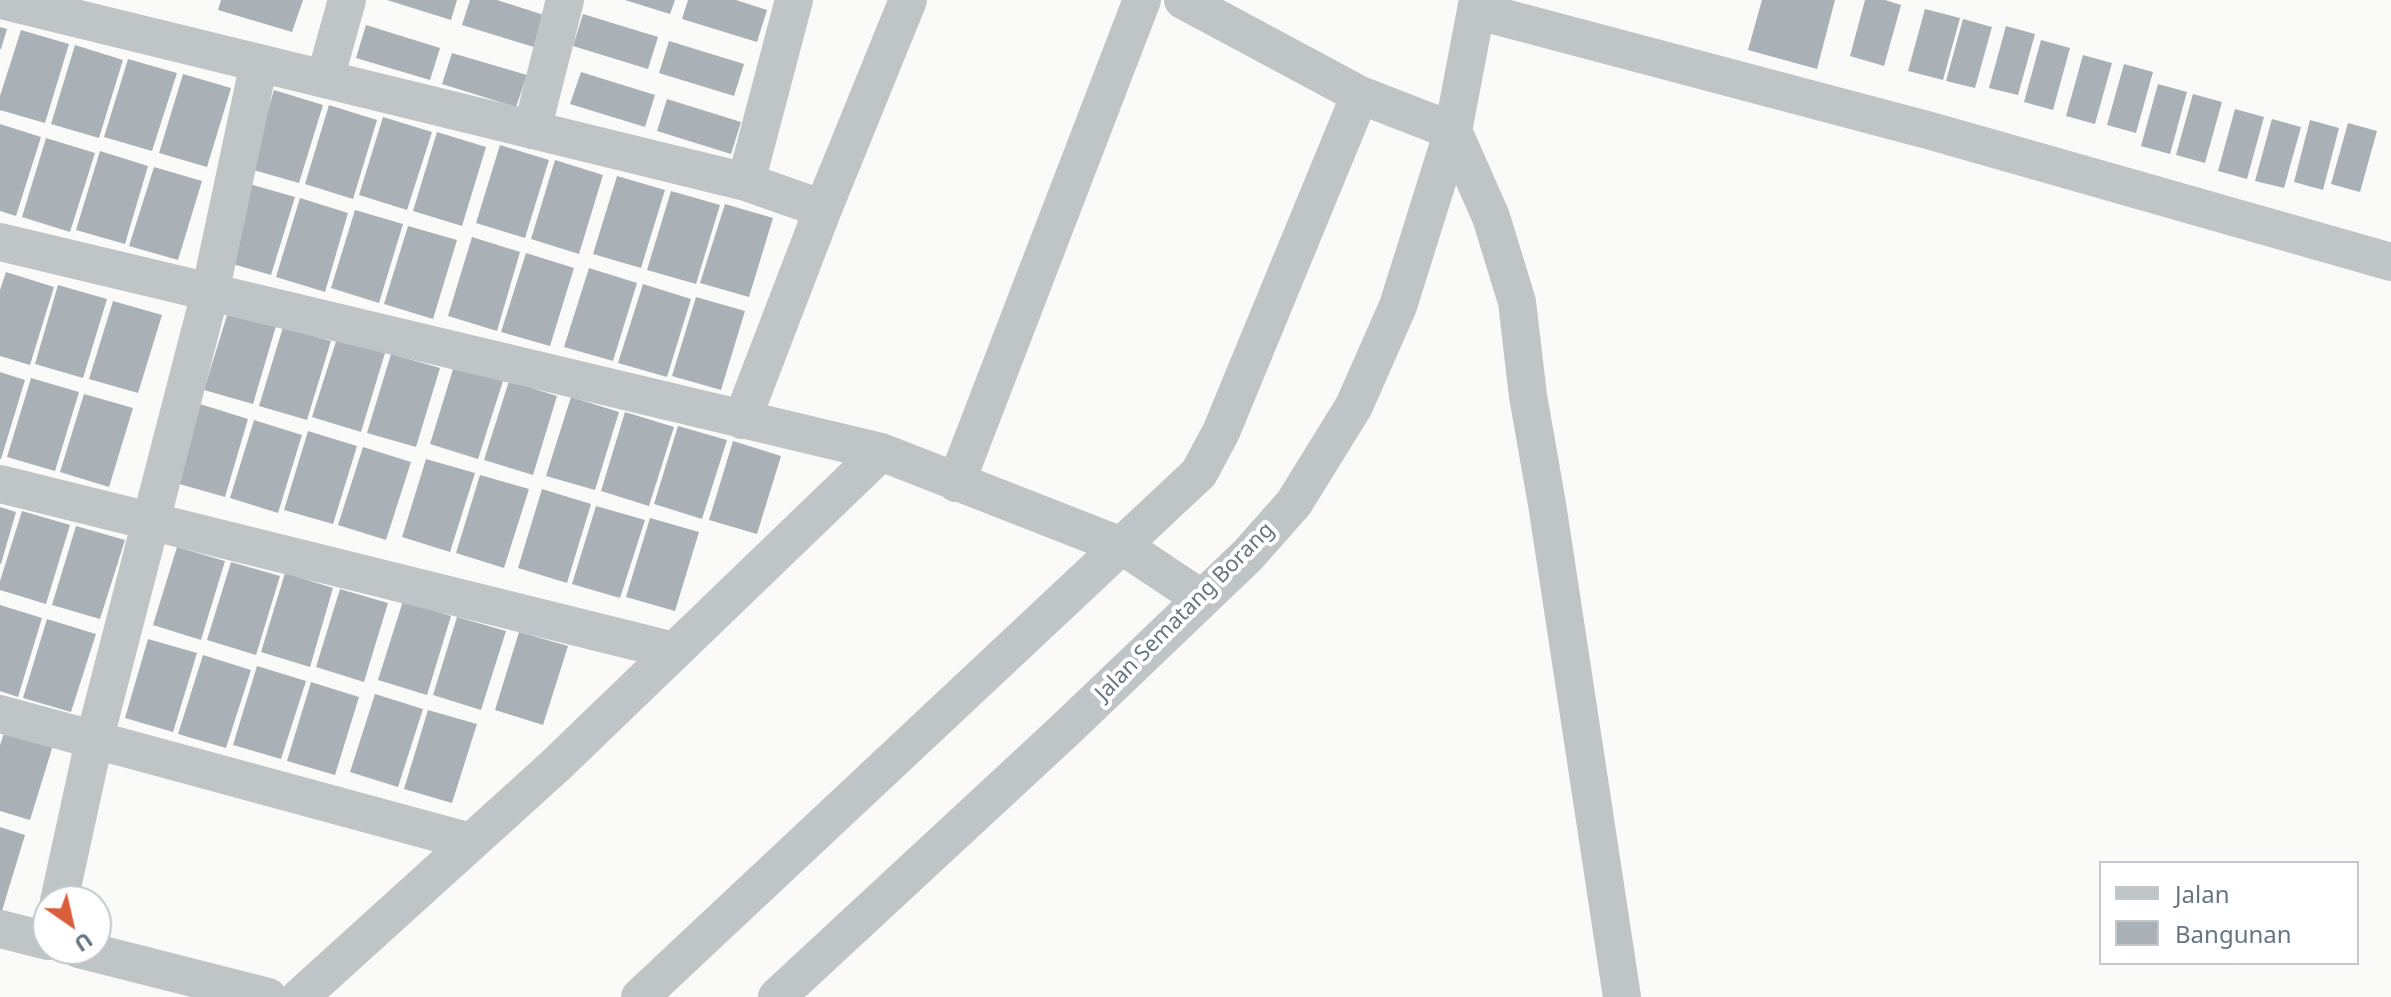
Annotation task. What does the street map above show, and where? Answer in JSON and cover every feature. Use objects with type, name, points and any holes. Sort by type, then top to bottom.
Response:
[{"type":"street","points":[[1,0],[106,12],[259,63],[746,182],[823,209]]},
{"type":"street","points":[[325,79],[347,0]]},
{"type":"street","points":[[532,130],[565,0]]},
{"type":"street","points":[[746,182],[794,0]]},
{"type":"street","points":[[742,420],[908,0]]},
{"type":"street","points":[[956,483],[1142,0]]},
{"type":"street","points":[[1183,0],[1360,95],[1453,131],[1491,217],[1517,302],[1528,396],[1622,997]]},
{"type":"street","points":[[1478,6],[2391,262]]},
{"type":"street","name":"Jalan Sematang Borang","points":[[777,997],[1065,730],[1248,555],[1294,503],[1354,406],[1398,306],[1453,131],[1478,6]]},
{"type":"street","points":[[62,885],[94,741],[210,293],[259,63]]},
{"type":"street","points":[[640,997],[1124,547],[1199,473],[1214,446],[1360,95]]},
{"type":"street","points":[[0,242],[881,452],[1124,547],[1202,599]]},
{"type":"street","points":[[300,997],[471,842],[881,452]]},
{"type":"street","points":[[0,484],[674,651]]},
{"type":"street","points":[[0,714],[471,842]]},
{"type":"street","points":[[0,929],[32,937]]},
{"type":"street","points":[[112,957],[268,997]]},
{"type":"building","points":[[221,0],[303,0],[292,32],[218,10]]},
{"type":"building","points":[[387,0],[457,0],[451,20]]},
{"type":"building","points":[[470,0],[497,0],[547,16],[537,48],[462,25]]},
{"type":"building","points":[[625,0],[675,0],[670,14]]},
{"type":"building","points":[[688,0],[736,0],[767,10],[757,42],[682,19]]},
{"type":"building","points":[[1762,0],[1835,0],[1817,69],[1748,50]]},
{"type":"building","points":[[1865,0],[1885,0],[1901,5],[1884,66],[1850,56]]},
{"type":"building","points":[[1925,9],[1960,18],[1943,80],[1908,71]]},
{"type":"building","points":[[583,14],[658,37],[648,69],[573,46]]},
{"type":"building","points":[[1963,19],[1992,27],[1975,88],[1946,81]]},
{"type":"building","points":[[366,25],[440,48],[430,80],[356,58]]},
{"type":"building","points":[[2006,26],[2035,34],[2018,95],[1989,88]]},
{"type":"building","points":[[0,27],[7,29],[1,49],[0,49]]},
{"type":"building","points":[[21,30],[69,44],[45,123],[0,110],[0,96]]},
{"type":"building","points":[[2041,40],[2070,48],[2053,110],[2024,102]]},
{"type":"building","points":[[669,41],[744,64],[734,96],[659,73]]},
{"type":"building","points":[[75,45],[123,60],[99,138],[51,124]]},
{"type":"building","points":[[452,53],[527,75],[516,107],[442,84]]},
{"type":"building","points":[[2083,55],[2112,63],[2095,124],[2066,116]]},
{"type":"building","points":[[128,59],[177,73],[152,151],[104,137]]},
{"type":"building","points":[[2124,64],[2153,72],[2136,133],[2107,125]]},
{"type":"building","points":[[581,72],[655,95],[645,127],[570,104]]},
{"type":"building","points":[[183,74],[231,88],[207,167],[159,153]]},
{"type":"building","points":[[2158,84],[2187,92],[2170,154],[2141,146]]},
{"type":"building","points":[[274,90],[323,105],[299,183],[250,169]]},
{"type":"building","points":[[2193,94],[2222,102],[2205,163],[2176,155]]},
{"type":"building","points":[[667,99],[741,122],[731,154],[657,131]]},
{"type":"building","points":[[329,105],[377,120],[353,199],[305,184]]},
{"type":"building","points":[[2235,109],[2264,117],[2247,179],[2218,171]]},
{"type":"building","points":[[383,117],[432,132],[407,210],[359,195]]},
{"type":"building","points":[[2272,119],[2301,127],[2284,188],[2255,181]]},
{"type":"building","points":[[2310,120],[2339,128],[2323,190],[2294,182]]},
{"type":"building","points":[[2348,123],[2377,131],[2360,192],[2331,184]]},
{"type":"building","points":[[0,124],[41,137],[16,216],[0,211]]},
{"type":"building","points":[[437,132],[486,147],[462,226],[413,211]]},
{"type":"building","points":[[46,138],[95,153],[70,232],[22,217]]},
{"type":"building","points":[[500,145],[549,160],[525,238],[476,223]]},
{"type":"building","points":[[100,151],[148,166],[125,244],[76,230]]},
{"type":"building","points":[[555,160],[603,175],[579,254],[531,239]]},
{"type":"building","points":[[154,167],[202,181],[178,260],[129,246]]},
{"type":"building","points":[[617,176],[665,190],[641,268],[593,254]]},
{"type":"building","points":[[246,183],[295,197],[271,275],[222,261]]},
{"type":"building","points":[[671,191],[720,205],[696,284],[647,270]]},
{"type":"building","points":[[300,198],[348,213],[325,292],[276,277]]},
{"type":"building","points":[[725,204],[773,218],[749,297],[700,283]]},
{"type":"building","points":[[355,210],[403,224],[379,303],[331,288]]},
{"type":"building","points":[[408,226],[457,240],[433,319],[384,304]]},
{"type":"building","points":[[472,237],[520,252],[497,331],[448,316]]},
{"type":"building","points":[[526,253],[574,268],[550,346],[501,332]]},
{"type":"building","points":[[589,268],[637,283],[613,361],[564,347]]},
{"type":"building","points":[[6,272],[54,287],[30,365],[0,356],[0,290]]},
{"type":"building","points":[[643,284],[691,299],[667,377],[618,363]]},
{"type":"building","points":[[58,285],[107,299],[83,378],[35,364]]},
{"type":"building","points":[[696,297],[745,311],[721,390],[672,376]]},
{"type":"building","points":[[113,301],[162,315],[138,393],[89,379]]},
{"type":"building","points":[[228,312],[276,326],[253,404],[204,390]]},
{"type":"building","points":[[283,327],[331,341],[307,420],[259,406]]},
{"type":"building","points":[[337,338],[385,353],[361,432],[312,417]]},
{"type":"building","points":[[391,354],[440,368],[416,447],[367,433]]},
{"type":"building","points":[[454,366],[503,381],[478,459],[430,444]]},
{"type":"building","points":[[0,372],[25,380],[1,459],[0,459]]},
{"type":"building","points":[[31,378],[79,392],[55,471],[7,457]]},
{"type":"building","points":[[509,381],[557,396],[533,475],[484,460]]},
{"type":"building","points":[[84,394],[133,408],[109,487],[60,472]]},
{"type":"building","points":[[571,397],[619,412],[595,490],[546,476]]},
{"type":"building","points":[[200,404],[248,419],[225,497],[176,483]]},
{"type":"building","points":[[625,412],[674,427],[649,506],[601,491]]},
{"type":"building","points":[[254,420],[302,435],[278,513],[230,498]]},
{"type":"building","points":[[678,426],[727,440],[702,519],[654,504]]},
{"type":"building","points":[[308,431],[357,446],[333,524],[284,510]]},
{"type":"building","points":[[733,441],[781,456],[757,534],[709,520]]},
{"type":"building","points":[[363,447],[411,462],[386,540],[338,525]]},
{"type":"building","points":[[426,459],[475,473],[450,552],[402,537]]},
{"type":"building","points":[[480,475],[529,489],[504,568],[456,553]]},
{"type":"building","points":[[542,489],[591,504],[567,583],[518,568]]},
{"type":"building","points":[[596,506],[645,520],[620,598],[572,584]]},
{"type":"building","points":[[0,507],[16,512],[1,564],[0,564]]},
{"type":"building","points":[[22,511],[70,525],[46,604],[0,590],[0,581]]},
{"type":"building","points":[[650,518],[699,532],[675,611],[626,597]]},
{"type":"building","points":[[76,526],[125,540],[100,619],[52,605]]},
{"type":"building","points":[[177,547],[225,561],[201,640],[153,625]]},
{"type":"building","points":[[231,562],[280,576],[256,655],[207,640]]},
{"type":"building","points":[[285,573],[333,588],[310,667],[261,652]]},
{"type":"building","points":[[340,589],[388,603],[364,682],[316,667]]},
{"type":"building","points":[[403,601],[451,616],[427,695],[378,680]]},
{"type":"building","points":[[0,605],[42,618],[18,697],[0,691]]},
{"type":"building","points":[[457,617],[506,631],[481,710],[433,695]]},
{"type":"building","points":[[47,619],[96,634],[71,712],[23,698]]},
{"type":"building","points":[[519,632],[568,646],[543,725],[495,710]]},
{"type":"building","points":[[148,639],[197,653],[173,732],[125,718]]},
{"type":"building","points":[[203,655],[251,670],[226,748],[178,734]]},
{"type":"building","points":[[257,666],[306,681],[281,759],[233,745]]},
{"type":"building","points":[[311,682],[359,697],[335,775],[287,761]]},
{"type":"building","points":[[375,694],[423,709],[398,787],[350,772]]},
{"type":"building","points":[[428,710],[477,724],[452,803],[404,789]]},
{"type":"building","points":[[6,727],[54,742],[30,820],[0,811],[0,745]]},
{"type":"building","points":[[0,827],[25,835],[1,914],[0,914]]}]
